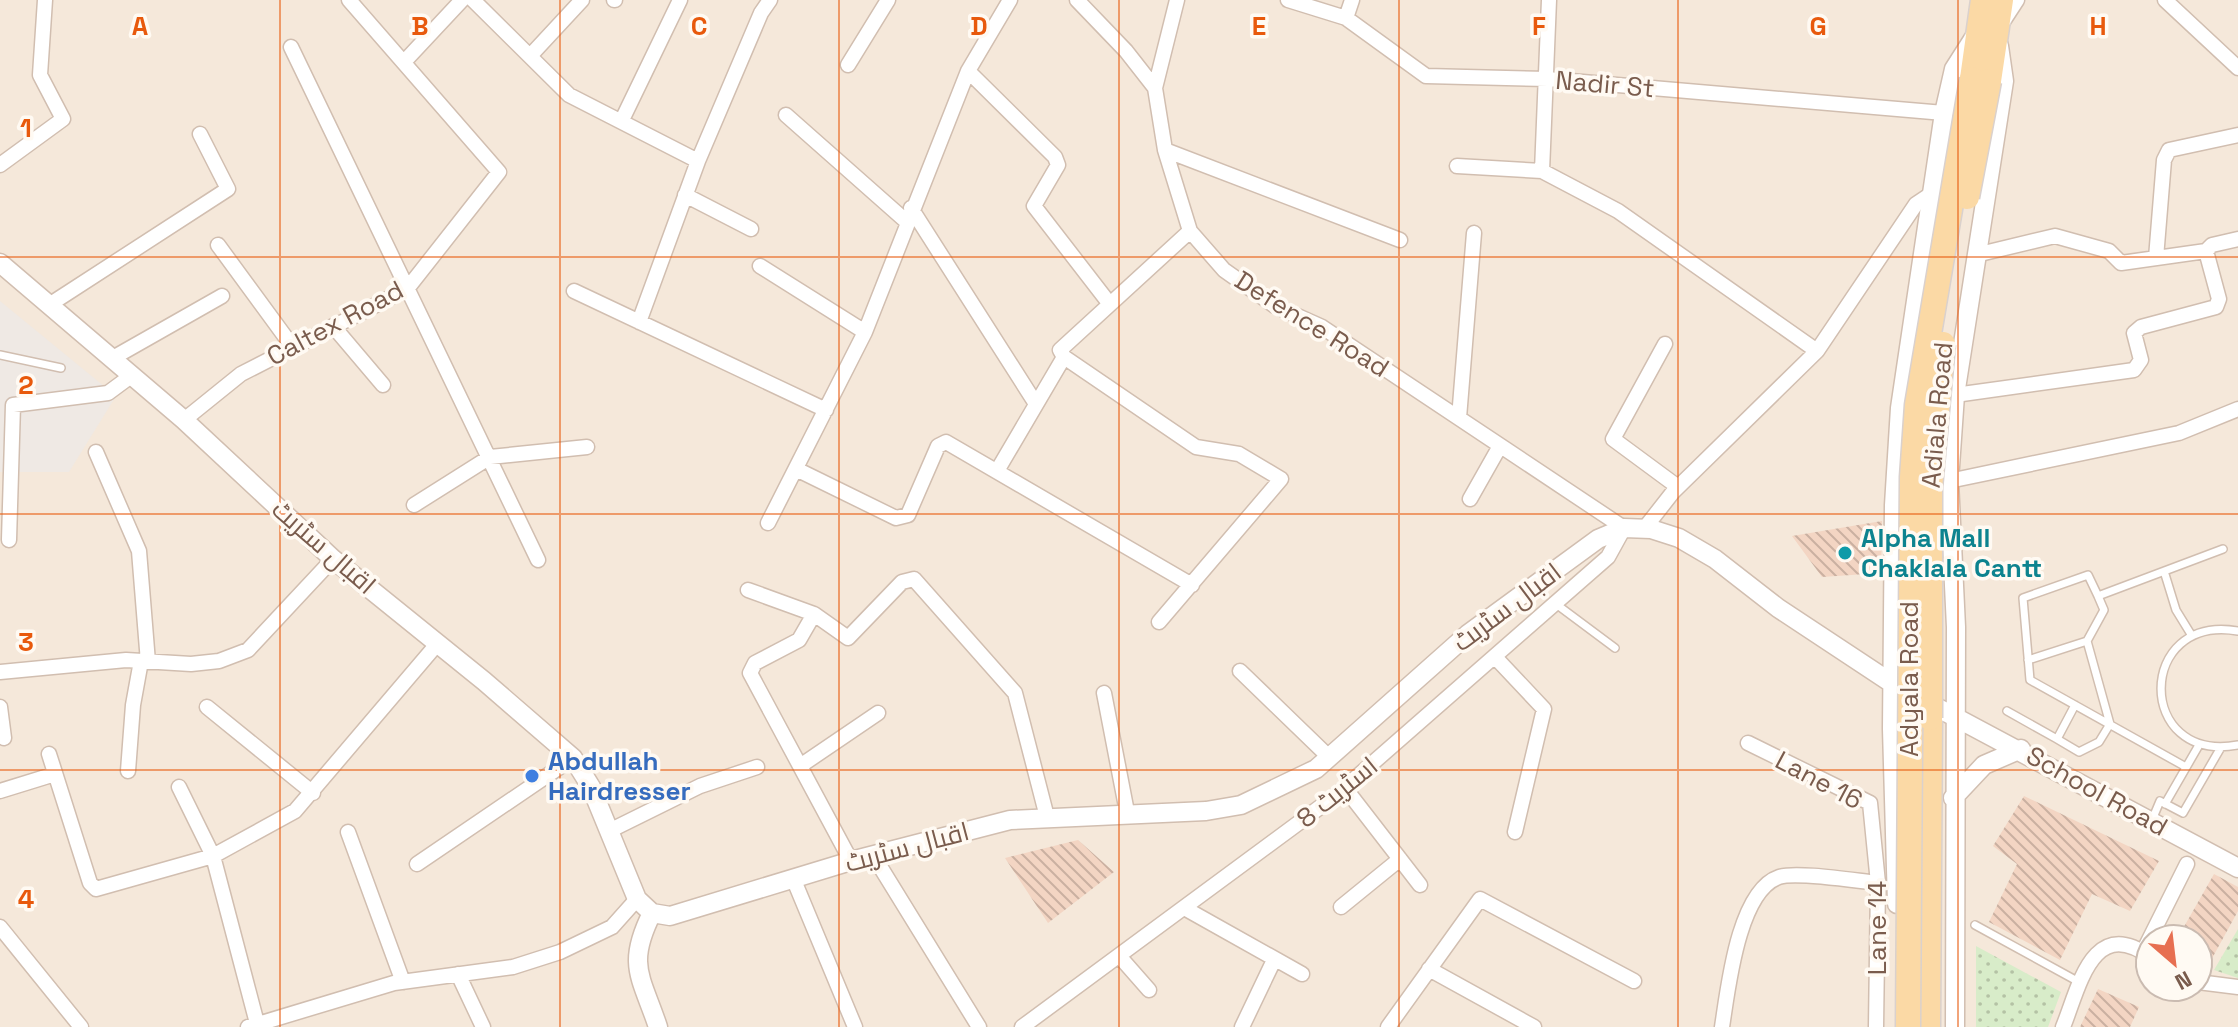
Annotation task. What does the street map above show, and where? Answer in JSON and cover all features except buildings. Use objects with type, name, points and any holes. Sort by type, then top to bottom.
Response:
[{"type":"main road","points":[[1983,0],[1987,31]]},
{"type":"main road","name":"Adiala Road","points":[[1928,1027],[1930,488],[1939,369],[1987,31],[2001,0]]},
{"type":"main road","name":"Adyala Road","points":[[1908,1027],[1912,477],[1917,405],[1980,80]]},
{"type":"street","points":[[0,165],[63,119],[40,75],[45,0]]},
{"type":"street","points":[[349,0],[404,62],[462,0]]},
{"type":"street","points":[[473,0],[569,95],[698,161]]},
{"type":"street","points":[[530,56],[582,0]]},
{"type":"street","points":[[622,120],[680,0]]},
{"type":"street","points":[[639,322],[698,161],[761,13],[770,0]]},
{"type":"street","points":[[848,65],[888,0]]},
{"type":"street","points":[[768,523],[865,332],[968,71],[1010,0]]},
{"type":"street","name":"Defence Road","points":[[1077,0],[1126,51],[1155,88],[1165,150],[1190,231],[1224,270],[1275,306],[1322,327],[1624,528]]},
{"type":"street","points":[[1155,88],[1177,0]]},
{"type":"street","name":"Nadir St","points":[[1288,0],[1346,18],[1426,76],[1548,79],[1944,113]]},
{"type":"street","points":[[1346,18],[1352,0]]},
{"type":"street","points":[[1542,171],[1549,0]]},
{"type":"street","points":[[1898,1027],[1893,684],[1894,505],[1900,408],[1931,194],[1954,69],[2017,0]]},
{"type":"street","points":[[2165,0],[2238,68]]},
{"type":"street","points":[[1955,1027],[1953,798],[1956,627],[1949,481],[1955,395],[2004,81],[1987,31]]},
{"type":"street","points":[[291,47],[538,560]]},
{"type":"street","name":"Caltex Road","points":[[184,420],[241,374],[407,289],[499,172],[404,62]]},
{"type":"street","points":[[968,71],[1055,157],[1058,165],[1034,206],[1109,303]]},
{"type":"street","points":[[786,115],[909,215],[1036,404]]},
{"type":"street","points":[[49,305],[228,189],[200,134]]},
{"type":"street","points":[[2156,258],[2164,160],[2169,150],[2238,135]]},
{"type":"street","points":[[1165,150],[1400,240]]},
{"type":"street","points":[[1457,166],[1542,171],[1618,211],[1817,351]]},
{"type":"street","points":[[1644,529],[1678,487],[1817,351],[1916,204],[1931,194]]},
{"type":"street","points":[[685,195],[751,229]]},
{"type":"street","points":[[1159,622],[1281,479],[1239,454],[1196,447],[1064,357],[1060,350],[1190,231]]},
{"type":"street","points":[[1459,418],[1474,233]]},
{"type":"street","points":[[1977,252],[2055,236],[2109,251],[2121,263],[2206,251],[2212,245],[2238,239]]},
{"type":"street","points":[[218,245],[292,346]]},
{"type":"street","points":[[1955,395],[2134,370],[2141,360],[2134,333],[2141,327],[2216,307],[2219,299],[2206,251]]},
{"type":"street","name":"اقبال سٹریٹ","points":[[0,263],[184,420],[333,559],[573,758],[591,787],[637,899],[652,913],[670,916],[851,861],[1010,820],[1127,812],[1206,811],[1241,805],[1316,769],[1468,634],[1598,539],[1624,528],[1644,529],[1679,538],[1715,559],[1778,608],[1893,684],[1954,716]]},
{"type":"street","points":[[760,266],[865,332]]},
{"type":"street","points":[[574,291],[826,410]]},
{"type":"street","points":[[111,359],[222,296]]},
{"type":"street","points":[[333,326],[383,385]]},
{"type":"street","points":[[1665,344],[1613,439],[1678,487]]},
{"type":"street","points":[[997,471],[1064,357]]},
{"type":"street","points":[[9,540],[13,405],[108,393],[131,376]]},
{"type":"street","points":[[1949,481],[2179,433],[2238,409]]},
{"type":"street","points":[[796,469],[896,518],[908,515],[942,442],[1192,585]]},
{"type":"street","points":[[1470,499],[1500,446]]},
{"type":"street","points":[[414,505],[490,457],[587,447]]},
{"type":"street","points":[[96,452],[139,551],[144,661],[133,705],[128,771]]},
{"type":"street","name":"اسٹریٹ 8","points":[[1022,1027],[1186,909],[1345,788],[1608,557],[1624,528]]},
{"type":"street","points":[[0,672],[144,661],[191,664],[219,661],[248,650],[333,559]]},
{"type":"street","points":[[748,590],[814,614],[848,638],[902,582],[914,579],[1015,693],[1047,817]]},
{"type":"street","points":[[814,614],[799,640],[755,663],[750,673],[851,861]]},
{"type":"street","points":[[49,754],[90,883],[96,889],[213,856],[295,811],[438,643]]},
{"type":"street","points":[[1495,657],[1544,709],[1515,832]]},
{"type":"street","points":[[1240,671],[1330,758]]},
{"type":"street","points":[[1104,693],[1127,812]]},
{"type":"street","points":[[0,707],[4,738]]},
{"type":"street","points":[[207,707],[313,793]]},
{"type":"street","points":[[800,766],[878,713]]},
{"type":"street","name":"School Road","points":[[1954,716],[2021,749],[2238,868]]},
{"type":"street","name":"Lane 16","points":[[1748,743],[1870,803],[1874,830]]},
{"type":"street","points":[[1953,798],[1984,765],[2021,749]]},
{"type":"street","points":[[417,864],[573,758]]},
{"type":"street","points":[[609,831],[700,786],[757,767]]},
{"type":"street","points":[[0,791],[55,774]]},
{"type":"street","points":[[179,787],[213,856],[254,1026],[403,982],[513,967],[560,952],[612,927],[637,899]]},
{"type":"street","points":[[1345,788],[1420,885]]},
{"type":"street","name":"Lane 14","points":[[1874,830],[1878,883],[1876,1027]]},
{"type":"street","points":[[348,832],[403,982]]},
{"type":"street","points":[[873,855],[979,1027]]},
{"type":"street","points":[[1341,907],[1400,859]]},
{"type":"street","points":[[2160,923],[2187,864]]},
{"type":"street","points":[[1722,1027],[1734,955],[1759,889],[1781,876],[1878,883]]},
{"type":"street","points":[[793,878],[855,1027]]},
{"type":"street","points":[[1388,1027],[1480,899],[1634,981]]},
{"type":"street","points":[[1186,909],[1302,974]]},
{"type":"street","points":[[652,913],[638,941],[636,957],[640,979],[658,1027]]},
{"type":"street","points":[[1,930],[81,1027]]},
{"type":"street","points":[[2063,1027],[2092,956],[2106,946],[2134,952]]},
{"type":"street","points":[[1120,957],[1149,990]]},
{"type":"street","points":[[1242,1027],[1274,960]]},
{"type":"street","points":[[1429,969],[1534,1027]]},
{"type":"street","points":[[458,974],[483,1027]]},
{"type":"street","points":[[2214,984],[2238,987]]},
{"type":"lane","points":[[0,355],[61,368]]},
{"type":"lane","points":[[2098,596],[2223,549]]},
{"type":"lane","points":[[2164,571],[2176,610],[2192,636]]},
{"type":"lane","points":[[2028,660],[2087,641],[2104,610],[2088,575],[2023,598],[2028,660],[2030,680],[2186,767]]},
{"type":"lane","points":[[1556,604],[1615,648]]},
{"type":"lane","points":[[2238,631],[2221,628],[2192,636],[2168,658],[2161,678],[2161,699],[2174,726],[2199,745],[2220,749],[2238,745]]},
{"type":"lane","points":[[2007,711],[2079,752],[2099,742],[2110,724],[2087,641]]},
{"type":"lane","points":[[2057,739],[2075,705]]},
{"type":"lane","points":[[2165,804],[2199,745]]},
{"type":"lane","points":[[2152,822],[2160,801],[2183,813],[2220,749]]},
{"type":"lane","points":[[1975,925],[2081,983]]},
{"type":"shaded area","points":[[0,0],[2238,0],[2238,1027],[0,1027]]},
{"type":"shaded area","points":[[0,301],[116,396],[69,472],[0,472]]},
{"type":"green space","points":[[2238,929],[2238,978],[2214,970]]},
{"type":"green space","points":[[1976,946],[2061,992],[2048,1027],[1976,1027]]},
{"type":"place","name":"Alpha Mall Chaklala Cantt","points":[[1845,553]]},
{"type":"place","name":"Abdullah Hairdresser","points":[[532,776]]}]
